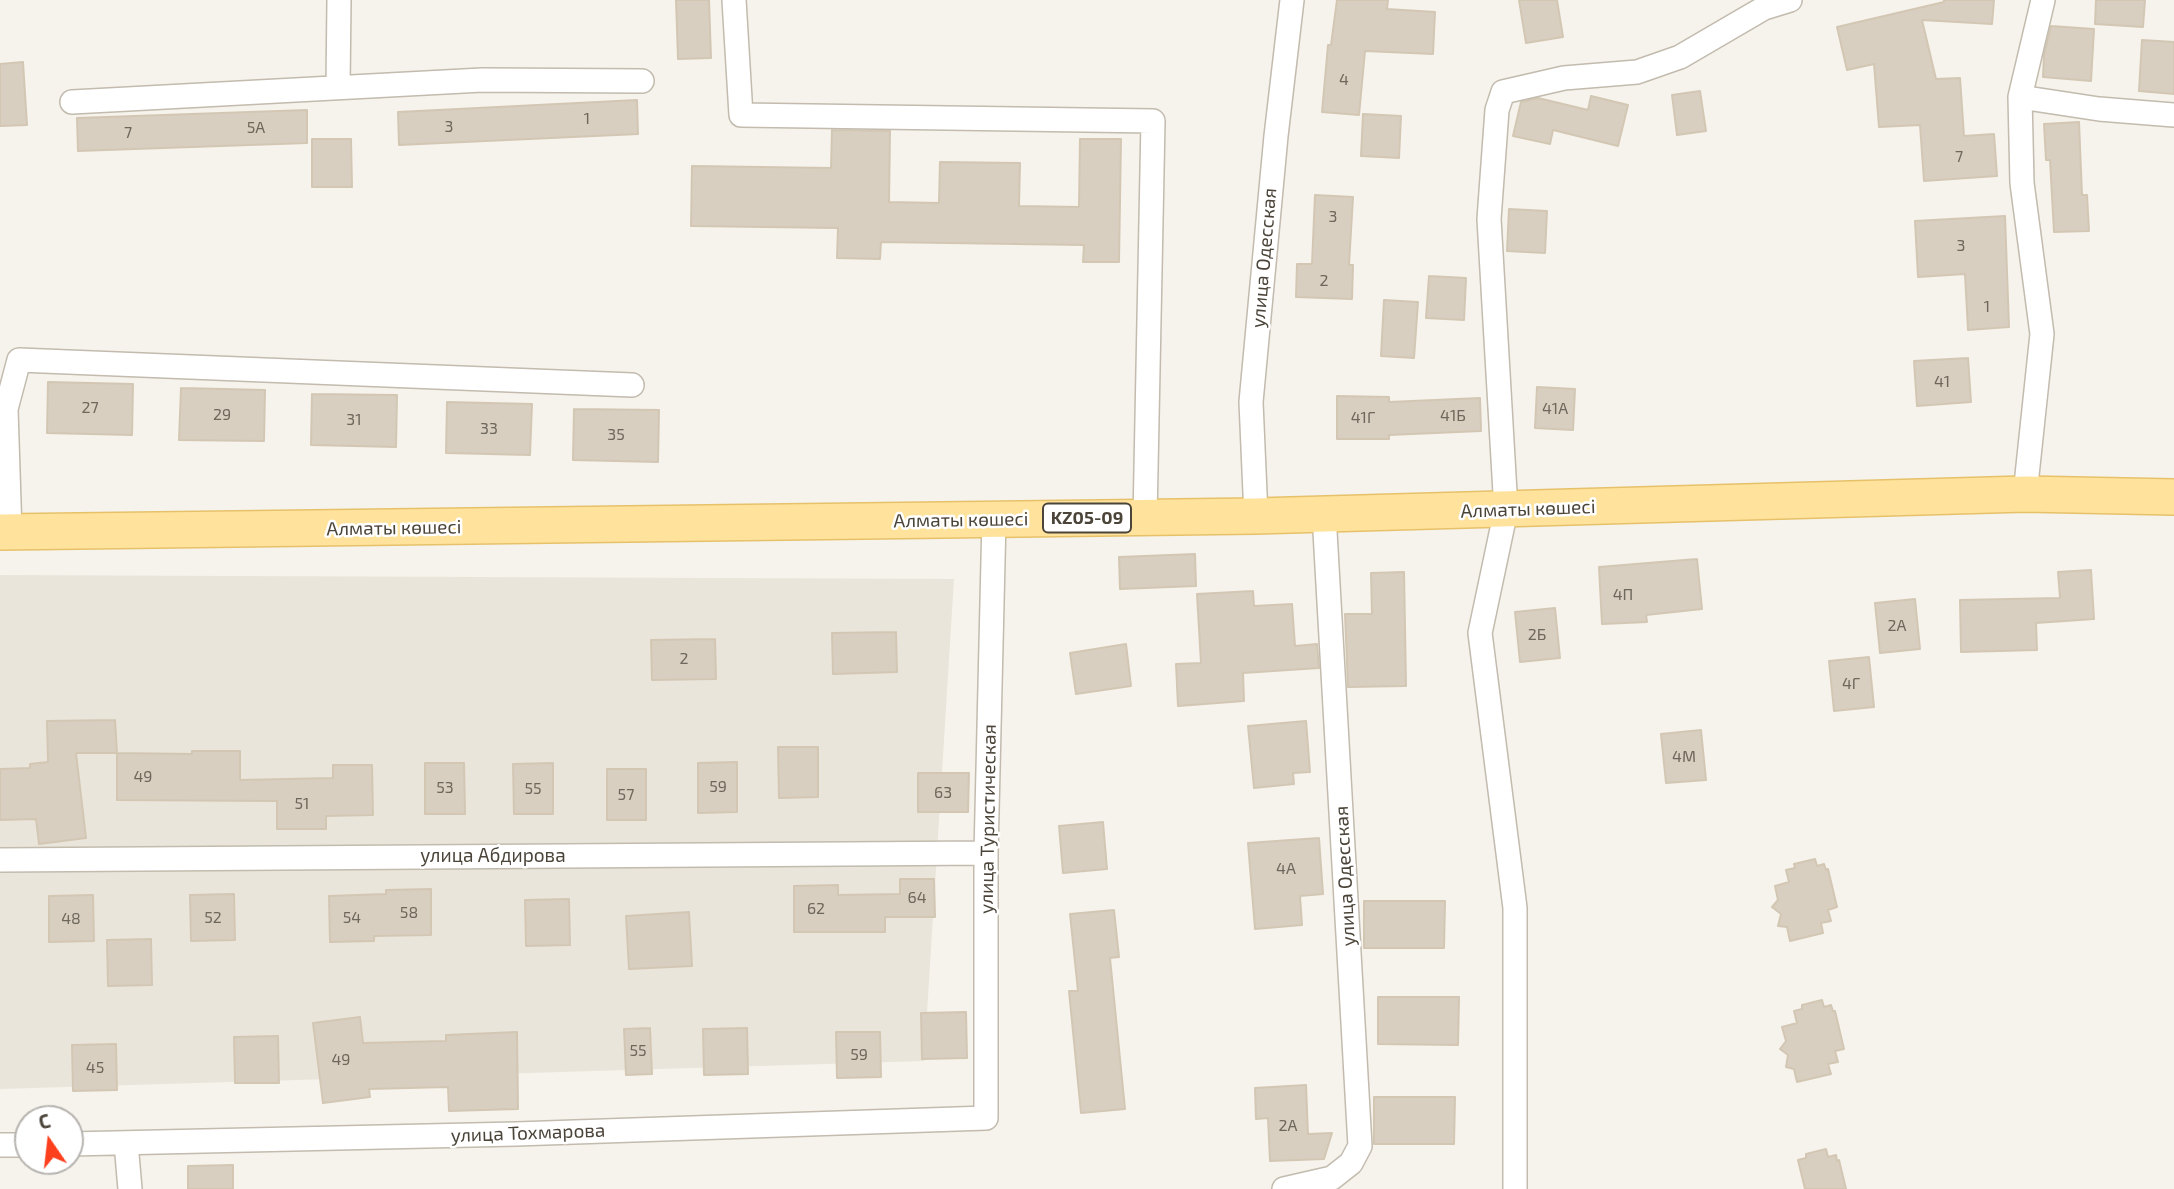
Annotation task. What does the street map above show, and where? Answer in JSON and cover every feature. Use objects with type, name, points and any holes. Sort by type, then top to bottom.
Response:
[{"type":"main road","name":"Алматы көшесі","points":[[5,532],[1256,516],[2025,494],[2174,497]]},
{"type":"street","points":[[338,87],[339,0]]},
{"type":"street","points":[[734,0],[741,115],[1153,121],[1145,518]]},
{"type":"street","name":"улица Одесская","points":[[1256,516],[1251,402],[1276,136],[1292,0]]},
{"type":"street","points":[[1515,1189],[1515,908],[1480,633],[1506,510],[1489,219],[1497,110],[1503,92],[1564,78],[1637,72],[1679,57],[1763,8],[1790,0]]},
{"type":"street","points":[[2025,494],[2042,334],[2022,183],[2020,97],[2043,0]]},
{"type":"street","points":[[72,102],[482,80],[642,81]]},
{"type":"street","points":[[2020,97],[2099,109],[2174,115]]},
{"type":"street","points":[[5,532],[6,409],[19,360],[632,385]]},
{"type":"street","name":"улица Одесская","points":[[1284,1189],[1332,1178],[1351,1163],[1360,1146],[1324,514]]},
{"type":"street","name":"улица Туристическая","points":[[986,1118],[986,853],[994,519]]},
{"type":"street","name":"улица Абдирова","points":[[0,860],[986,853]]},
{"type":"street","name":"улица Тохмарова","points":[[84,1144],[516,1134],[986,1118]]},
{"type":"street","points":[[127,1143],[130,1189]]},
{"type":"shaded area","points":[[0,575],[954,579],[924,1061],[0,1089]]},
{"type":"building","points":[[676,0],[709,0],[711,58],[678,59]]},
{"type":"building","points":[[1337,0],[1388,0],[1387,9],[1435,12],[1433,54],[1365,51],[1359,115],[1322,112],[1328,45],[1331,45]]},
{"type":"building","points":[[1519,0],[1557,0],[1563,37],[1526,43]]},
{"type":"building","points":[[1944,0],[1994,0],[1992,24],[1922,20],[1936,79],[1960,78],[1964,136],[1994,134],[1997,176],[1924,181],[1920,125],[1879,127],[1874,64],[1847,70],[1837,27]]},
{"type":"building","points":[[2096,0],[2145,0],[2143,27],[2095,24]]},
{"type":"building","points":[[2051,26],[2094,29],[2091,81],[2043,77],[2044,55]]},
{"type":"building","points":[[2142,40],[2174,42],[2174,94],[2139,91]]},
{"type":"building","points":[[23,62],[27,125],[0,126],[0,64]]},
{"type":"building","points":[[1700,91],[1706,131],[1677,135],[1672,95]]},
{"type":"building","points":[[1591,96],[1628,105],[1618,146],[1553,130],[1550,144],[1513,136],[1521,102],[1538,98],[1588,110]]},
{"type":"building","points":[[637,100],[638,134],[399,145],[398,112]]},
{"type":"building","points":[[307,110],[307,143],[78,151],[77,118]]},
{"type":"building","points":[[1363,114],[1401,116],[1399,158],[1361,156]]},
{"type":"building","points":[[2079,122],[2082,195],[2087,195],[2089,231],[2054,232],[2050,160],[2046,160],[2044,124]]},
{"type":"building","points":[[832,130],[890,131],[889,202],[939,203],[940,162],[1020,163],[1019,206],[1079,207],[1080,139],[1121,139],[1119,262],[1083,262],[1084,245],[881,242],[880,259],[837,258],[838,228],[691,226],[692,166],[831,168]]},
{"type":"building","points":[[312,139],[351,139],[352,187],[312,187]]},
{"type":"building","points":[[1315,195],[1353,197],[1349,265],[1353,265],[1352,299],[1296,297],[1297,264],[1312,264]]},
{"type":"building","points":[[1509,209],[1547,211],[1545,253],[1507,251]]},
{"type":"building","points":[[2005,216],[2009,327],[1968,330],[1965,274],[1918,277],[1915,221]]},
{"type":"building","points":[[1429,276],[1466,278],[1464,320],[1426,318]]},
{"type":"building","points":[[1384,300],[1418,302],[1414,358],[1381,356]]},
{"type":"building","points":[[1968,358],[1971,402],[1917,406],[1914,361]]},
{"type":"building","points":[[48,382],[133,384],[132,435],[47,433]]},
{"type":"building","points":[[1537,387],[1575,389],[1573,430],[1535,428]]},
{"type":"building","points":[[181,388],[265,390],[264,441],[179,440]]},
{"type":"building","points":[[312,394],[397,395],[396,447],[311,445]]},
{"type":"building","points":[[1337,396],[1389,397],[1389,402],[1480,398],[1481,431],[1389,435],[1389,439],[1337,439]]},
{"type":"building","points":[[447,402],[532,404],[530,455],[446,453]]},
{"type":"building","points":[[574,409],[659,410],[658,462],[573,460]]},
{"type":"building","points":[[1195,554],[1196,586],[1120,589],[1119,557]]},
{"type":"building","points":[[1697,559],[1702,609],[1646,615],[1647,622],[1602,624],[1599,567]]},
{"type":"building","points":[[2091,570],[2094,619],[2036,623],[2037,650],[1961,652],[1960,600],[2060,598],[2058,572]]},
{"type":"building","points":[[1404,572],[1406,686],[1348,687],[1345,614],[1372,614],[1371,573]]},
{"type":"building","points":[[1253,591],[1254,606],[1292,604],[1295,646],[1317,644],[1319,668],[1243,673],[1244,701],[1178,706],[1176,664],[1201,663],[1197,594]]},
{"type":"building","points":[[1915,599],[1920,649],[1880,653],[1875,603]]},
{"type":"building","points":[[1555,608],[1560,658],[1520,662],[1515,612]]},
{"type":"building","points":[[896,632],[897,672],[833,674],[832,633]]},
{"type":"building","points":[[715,639],[716,679],[652,680],[651,640]]},
{"type":"building","points":[[1126,644],[1131,686],[1076,694],[1070,653]]},
{"type":"building","points":[[1869,657],[1874,707],[1834,711],[1829,661]]},
{"type":"building","points":[[115,720],[117,753],[76,753],[86,838],[39,844],[36,819],[0,820],[0,769],[30,768],[30,764],[48,762],[47,721]]},
{"type":"building","points":[[1306,721],[1310,772],[1293,773],[1294,784],[1254,788],[1248,726]]},
{"type":"building","points":[[1701,730],[1706,780],[1666,783],[1661,734]]},
{"type":"building","points":[[778,747],[818,747],[818,797],[779,798]]},
{"type":"building","points":[[192,751],[240,751],[240,780],[333,778],[333,765],[372,765],[373,815],[326,816],[326,829],[277,829],[277,801],[117,800],[117,753],[192,754]]},
{"type":"building","points":[[737,762],[737,812],[698,813],[698,763]]},
{"type":"building","points":[[425,763],[464,763],[465,814],[425,814]]},
{"type":"building","points":[[553,763],[553,814],[514,814],[513,764]]},
{"type":"building","points":[[607,769],[646,769],[646,820],[607,820]]},
{"type":"building","points":[[918,773],[969,773],[968,812],[918,812]]},
{"type":"building","points":[[1103,822],[1107,869],[1063,873],[1059,826]]},
{"type":"building","points":[[1319,838],[1323,894],[1300,896],[1302,925],[1255,929],[1248,843]]},
{"type":"building","points":[[1815,859],[1817,866],[1824,864],[1826,870],[1828,869],[1837,907],[1828,910],[1831,921],[1821,923],[1823,933],[1790,941],[1787,927],[1778,926],[1781,914],[1772,907],[1778,900],[1775,886],[1789,882],[1786,870],[1795,868],[1794,864]]},
{"type":"building","points":[[900,879],[934,879],[935,917],[885,917],[885,932],[794,932],[794,886],[838,885],[838,895],[900,894]]},
{"type":"building","points":[[431,889],[431,935],[374,936],[374,941],[330,942],[329,896]]},
{"type":"building","points":[[234,894],[235,940],[191,941],[190,895]]},
{"type":"building","points":[[93,895],[94,941],[49,942],[49,896]]},
{"type":"building","points":[[569,899],[570,945],[526,946],[525,900]]},
{"type":"building","points":[[1364,901],[1445,901],[1444,948],[1364,948]]},
{"type":"building","points":[[1114,910],[1119,957],[1110,958],[1125,1109],[1081,1113],[1069,991],[1078,991],[1070,914]]},
{"type":"building","points":[[689,912],[692,966],[629,969],[626,916]]},
{"type":"building","points":[[151,939],[152,985],[108,986],[107,940]]},
{"type":"building","points":[[1378,997],[1459,997],[1458,1045],[1378,1044]]},
{"type":"building","points":[[1822,1000],[1824,1007],[1831,1005],[1835,1011],[1844,1049],[1835,1051],[1838,1062],[1828,1064],[1831,1074],[1797,1082],[1794,1069],[1786,1067],[1788,1055],[1780,1049],[1786,1041],[1782,1027],[1797,1023],[1794,1011],[1802,1009],[1802,1005]]},
{"type":"building","points":[[966,1012],[967,1058],[922,1059],[921,1013]]},
{"type":"building","points":[[360,1017],[363,1043],[446,1041],[446,1035],[517,1032],[518,1109],[449,1111],[448,1087],[369,1089],[370,1097],[323,1103],[313,1023]]},
{"type":"building","points":[[650,1028],[652,1074],[626,1075],[624,1029]]},
{"type":"building","points":[[747,1028],[748,1074],[704,1075],[703,1029]]},
{"type":"building","points":[[836,1032],[880,1032],[881,1077],[837,1078]]},
{"type":"building","points":[[278,1036],[279,1083],[235,1083],[234,1037]]},
{"type":"building","points":[[116,1044],[117,1090],[73,1091],[72,1045]]},
{"type":"building","points":[[1306,1085],[1308,1134],[1332,1133],[1324,1159],[1270,1161],[1268,1118],[1256,1119],[1255,1088]]},
{"type":"building","points":[[1374,1097],[1455,1097],[1454,1144],[1374,1144]]},
{"type":"building","points":[[1826,1149],[1828,1157],[1836,1155],[1837,1161],[1839,1160],[1846,1189],[1805,1189],[1798,1160],[1806,1158],[1806,1154]]},
{"type":"building","points":[[233,1165],[233,1189],[188,1189],[188,1166]]}]
